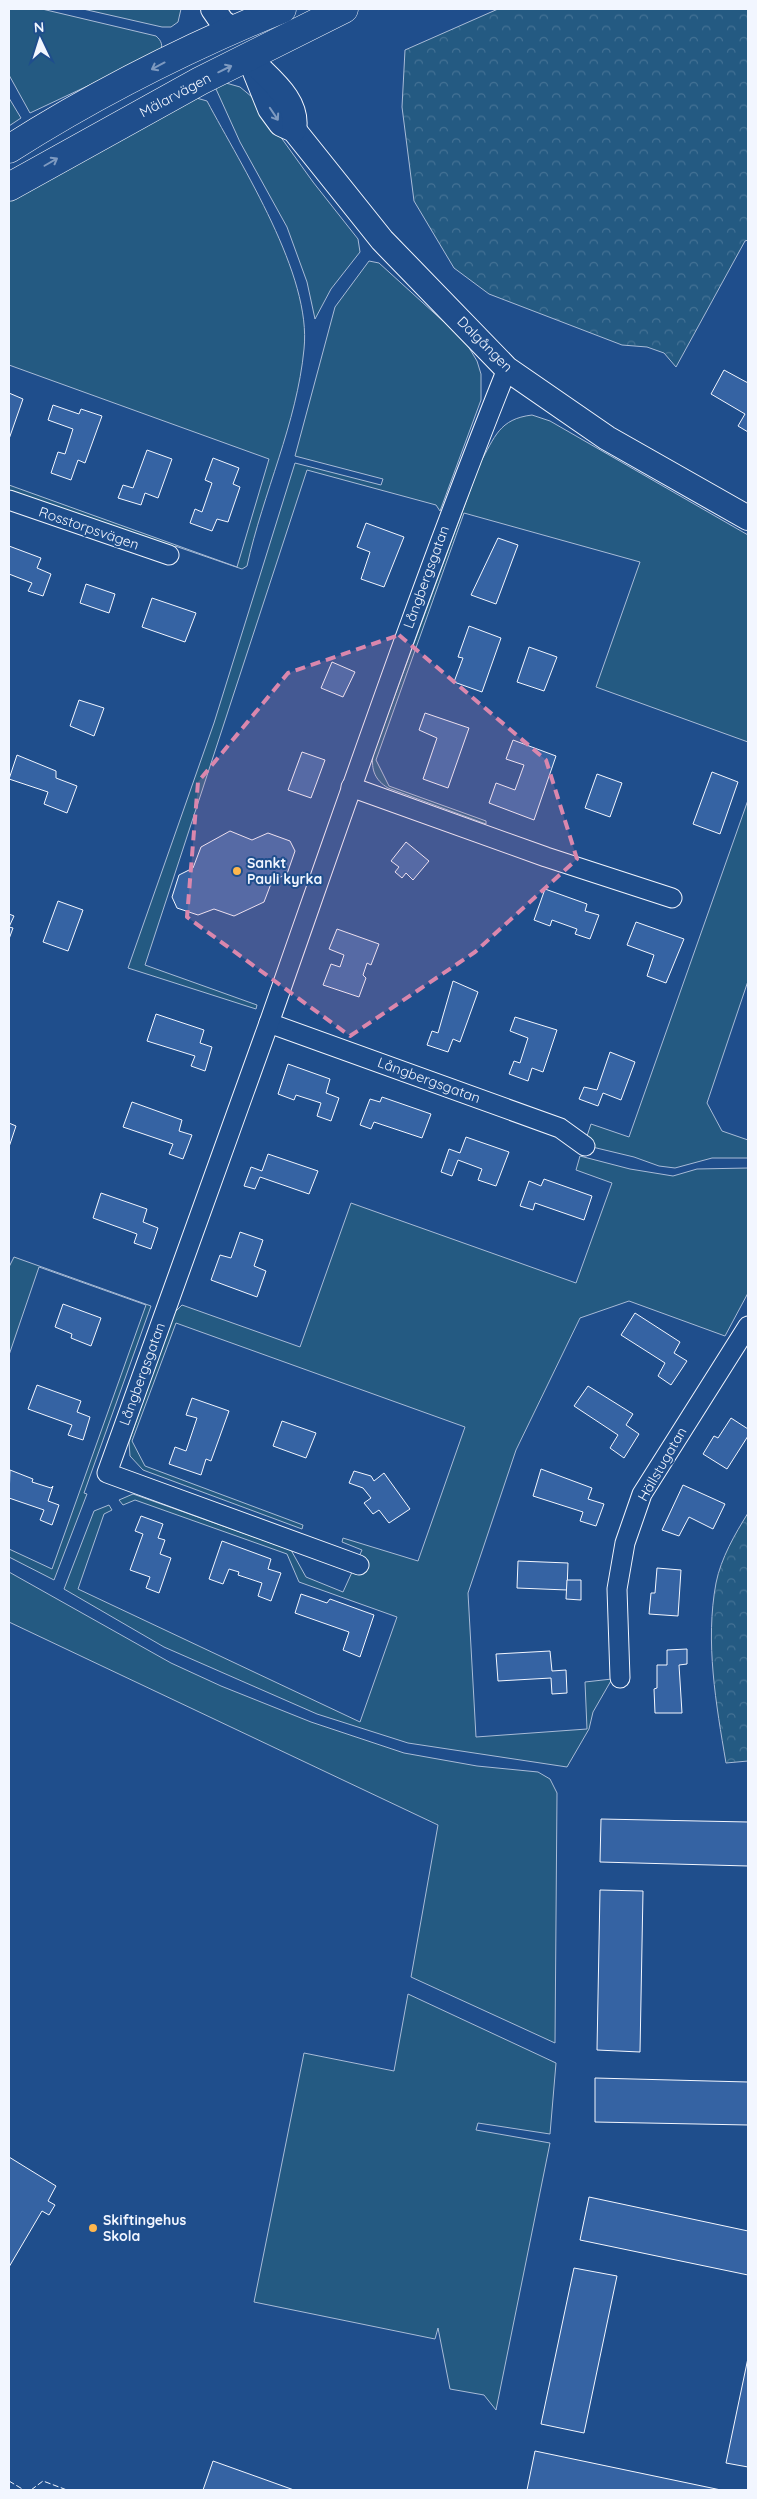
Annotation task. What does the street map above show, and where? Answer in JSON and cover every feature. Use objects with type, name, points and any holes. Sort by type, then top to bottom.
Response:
[{"type":"main road","points":[[9,149],[184,52],[231,19],[282,9]]},
{"type":"main road","name":"Mälarvägen","points":[[9,187],[200,80],[344,9]]},
{"type":"main road","points":[[231,19],[249,57]]},
{"type":"street","points":[[213,9],[222,22],[231,19]]},
{"type":"street","name":"Dalgången","points":[[249,57],[284,93],[296,119],[294,130],[382,240],[507,369],[607,438],[747,514]]},
{"type":"street","name":"Långbergsgatan","points":[[359,1565],[107,1473],[269,1023],[351,786],[449,513],[507,369]]},
{"type":"street","name":"Rosstorpsvägen","points":[[9,500],[169,555]]},
{"type":"street","points":[[351,786],[546,857],[672,898]]},
{"type":"street","name":"Långbergsgatan","points":[[269,1023],[560,1128],[585,1146]]},
{"type":"street","name":"Hällstugatan","points":[[620,1678],[617,1589],[624,1543],[642,1494],[748,1326]]},
{"type":"highlighted area","points":[[399,635],[546,760],[577,859],[475,952],[350,1036],[187,917],[198,782],[288,673]]},
{"type":"green space","points":[[9,9],[42,9],[156,36],[161,42],[161,50],[30,113],[9,75]]},
{"type":"green space","points":[[83,9],[181,9],[178,22],[171,27],[162,27]]},
{"type":"green space","points":[[498,9],[748,9],[748,240],[745,241],[676,367],[664,353],[647,347],[622,345],[489,294],[454,268],[414,201],[402,107],[405,50]]},
{"type":"green space","points":[[226,83],[240,87],[252,97],[313,182],[358,239],[360,252],[331,289],[315,319],[307,282],[287,227],[240,142],[216,89],[216,85]]},
{"type":"green space","points":[[193,97],[207,101],[272,222],[297,288],[304,320],[304,349],[294,404],[247,566],[242,569],[175,546],[172,550],[171,548],[9,490],[9,485],[237,567],[269,459],[9,365],[9,199]]},
{"type":"green space","points":[[9,98],[21,118],[9,126]]},
{"type":"green space","points":[[369,261],[379,263],[465,341],[477,361],[481,374],[481,400],[440,511],[436,505],[307,470],[145,965],[257,1005],[256,1009],[128,968],[214,723],[295,463],[381,485],[383,479],[295,456],[335,307]]},
{"type":"green space","points":[[532,415],[550,421],[748,535],[748,742],[596,687],[640,562],[464,513],[376,760],[389,786],[486,821],[486,824],[388,788],[380,782],[375,774],[373,755],[480,463],[494,437],[505,425],[521,417]]},
{"type":"green space","points":[[748,800],[748,981],[707,1103],[722,1131],[748,1140],[748,1158],[712,1158],[675,1168],[659,1166],[634,1157],[584,1145],[591,1124],[629,1137]]},
{"type":"green space","points":[[580,1156],[630,1169],[673,1176],[697,1169],[748,1168],[748,1293],[725,1336],[629,1301],[580,1318],[516,1450],[468,1593],[476,1737],[587,1729],[585,1682],[612,1679],[593,1712],[589,1729],[567,1767],[408,1743],[317,1714],[164,1647],[64,1589],[94,1511],[109,1505],[112,1510],[104,1514],[78,1589],[360,1722],[397,1617],[299,1582],[287,1554],[135,1500],[123,1505],[119,1500],[133,1494],[291,1550],[306,1577],[343,1592],[362,1550],[342,1542],[343,1538],[418,1561],[465,1427],[176,1323],[132,1441],[145,1466],[303,1525],[302,1529],[143,1470],[130,1456],[129,1442],[173,1314],[182,1305],[300,1347],[351,1203],[576,1283],[612,1183],[576,1170]]},
{"type":"green space","points":[[14,1257],[151,1306],[84,1493],[87,1494],[54,1580],[9,1557],[9,1549],[52,1569],[146,1305],[39,1267],[9,1355],[9,1267]]},
{"type":"green space","points":[[748,1513],[748,1761],[726,1763],[713,1673],[713,1605],[721,1564],[733,1538]]},
{"type":"green space","points":[[9,1572],[171,1663],[221,1686],[311,1722],[404,1753],[477,1766],[538,1772],[550,1779],[557,1793],[555,2043],[411,1977],[438,1825],[9,1622]]},
{"type":"green space","points":[[408,1994],[556,2063],[550,2134],[478,2123],[476,2130],[550,2143],[496,2410],[484,2395],[450,2389],[438,2328],[435,2339],[254,2302],[304,2053],[394,2071]]},
{"type":"building","points":[[724,370],[748,383],[748,432],[738,426],[745,414],[711,394]]},
{"type":"building","points":[[9,393],[23,399],[9,439]]},
{"type":"building","points":[[53,405],[79,414],[81,409],[102,416],[85,463],[78,460],[71,480],[51,473],[58,452],[65,454],[73,429],[48,420]]},
{"type":"building","points":[[147,450],[172,459],[158,498],[145,493],[141,505],[118,498],[123,485],[133,488]]},
{"type":"building","points":[[213,458],[239,468],[233,484],[240,487],[228,522],[217,519],[212,531],[190,523],[195,509],[202,512],[212,483],[205,480]]},
{"type":"building","points":[[366,523],[404,537],[384,587],[361,579],[370,552],[357,547]]},
{"type":"building","points":[[498,538],[518,545],[496,604],[471,595]]},
{"type":"building","points":[[9,546],[41,558],[37,568],[51,574],[43,596],[28,591],[32,583],[9,574]]},
{"type":"building","points":[[86,584],[115,594],[109,613],[80,603]]},
{"type":"building","points":[[152,598],[196,613],[185,642],[142,627]]},
{"type":"building","points":[[469,626],[501,638],[482,692],[454,682],[463,658],[458,657]]},
{"type":"building","points":[[529,647],[557,657],[544,691],[517,682]]},
{"type":"building","points":[[332,662],[355,672],[343,697],[321,688]]},
{"type":"building","points":[[79,700],[104,708],[94,736],[70,726]]},
{"type":"building","points":[[425,713],[469,728],[448,788],[423,779],[437,738],[419,730]]},
{"type":"building","points":[[513,740],[556,756],[534,820],[489,803],[496,783],[515,790],[524,765],[506,759]]},
{"type":"building","points":[[302,752],[325,760],[311,798],[288,790]]},
{"type":"building","points":[[17,755],[56,771],[56,778],[77,786],[67,813],[44,804],[48,792],[9,779]]},
{"type":"building","points":[[712,772],[738,782],[720,834],[693,824]]},
{"type":"building","points":[[597,774],[622,783],[610,817],[585,808]]},
{"type":"building","name":"Sankt Pauli kyrka","points":[[230,831],[252,840],[268,833],[290,841],[295,851],[287,874],[272,881],[264,902],[234,916],[214,909],[198,915],[177,908],[172,897],[179,875],[193,868],[201,847]]},
{"type":"building","points":[[406,842],[429,861],[413,880],[406,873],[402,878],[395,872],[399,867],[391,861]]},
{"type":"building","points":[[545,889],[587,904],[585,911],[599,915],[590,939],[575,934],[577,929],[552,920],[550,926],[534,920]]},
{"type":"building","points":[[58,901],[83,910],[68,951],[43,942]]},
{"type":"building","points":[[9,914],[14,916],[9,927]]},
{"type":"building","points":[[636,922],[684,939],[666,983],[647,976],[654,955],[627,945]]},
{"type":"building","points":[[9,927],[13,928],[9,939]]},
{"type":"building","points":[[337,929],[379,944],[371,965],[367,963],[363,975],[366,978],[359,997],[323,985],[331,964],[340,967],[344,955],[329,949]]},
{"type":"building","points":[[453,981],[478,992],[460,1042],[453,1039],[448,1052],[427,1045],[432,1031],[438,1033]]},
{"type":"building","points":[[156,1014],[204,1030],[200,1043],[212,1047],[205,1071],[191,1066],[195,1056],[147,1041]]},
{"type":"building","points":[[515,1017],[557,1030],[543,1072],[532,1068],[528,1081],[509,1074],[514,1061],[520,1063],[528,1038],[510,1031]]},
{"type":"building","points":[[610,1052],[635,1062],[621,1100],[603,1093],[598,1106],[579,1099],[584,1087],[597,1090]]},
{"type":"building","points":[[288,1064],[330,1079],[326,1093],[339,1098],[331,1121],[317,1116],[321,1103],[296,1095],[294,1100],[278,1094]]},
{"type":"building","points":[[382,1097],[431,1114],[422,1138],[374,1122],[371,1129],[360,1125],[370,1099],[380,1102]]},
{"type":"building","points":[[132,1102],[182,1120],[179,1131],[192,1135],[183,1159],[169,1154],[173,1144],[123,1127]]},
{"type":"building","points":[[9,1123],[16,1126],[9,1147]]},
{"type":"building","points":[[466,1137],[509,1152],[496,1186],[478,1180],[482,1169],[458,1160],[452,1176],[441,1172],[449,1149],[460,1153]]},
{"type":"building","points":[[268,1154],[318,1171],[309,1194],[260,1177],[255,1189],[244,1186],[251,1167],[262,1171]]},
{"type":"building","points":[[544,1179],[592,1196],[584,1220],[535,1203],[533,1210],[520,1206],[529,1181],[541,1186]]},
{"type":"building","points":[[101,1193],[147,1209],[143,1222],[158,1228],[151,1249],[134,1243],[137,1234],[93,1218]]},
{"type":"building","points":[[240,1232],[263,1240],[254,1266],[266,1271],[257,1297],[211,1280],[220,1255],[231,1258]]},
{"type":"building","points":[[63,1304],[101,1318],[91,1346],[71,1338],[72,1334],[55,1327]]},
{"type":"building","points":[[635,1313],[680,1342],[674,1353],[687,1361],[671,1385],[658,1376],[665,1363],[621,1335]]},
{"type":"building","points":[[37,1385],[81,1401],[77,1412],[90,1417],[83,1440],[68,1435],[72,1425],[28,1409]]},
{"type":"building","points":[[588,1386],[633,1414],[626,1425],[639,1434],[624,1458],[610,1448],[618,1435],[574,1406]]},
{"type":"building","points":[[192,1398],[229,1411],[211,1461],[206,1459],[201,1475],[169,1464],[175,1447],[186,1451],[197,1418],[186,1415]]},
{"type":"building","points":[[731,1418],[748,1429],[748,1436],[727,1469],[703,1454],[714,1436],[718,1438]]},
{"type":"building","points":[[282,1421],[316,1433],[306,1458],[273,1446]]},
{"type":"building","points":[[541,1469],[592,1488],[588,1499],[604,1504],[596,1526],[580,1521],[583,1512],[533,1496]]},
{"type":"building","points":[[10,1470],[33,1479],[32,1482],[51,1488],[53,1486],[48,1501],[59,1505],[52,1525],[40,1520],[44,1510],[9,1498]]},
{"type":"building","points":[[354,1471],[371,1476],[374,1481],[384,1473],[410,1509],[389,1523],[379,1510],[373,1514],[364,1503],[371,1498],[363,1488],[349,1483]]},
{"type":"building","points":[[683,1485],[725,1504],[713,1529],[689,1517],[679,1536],[662,1530]]},
{"type":"building","points":[[141,1516],[163,1524],[158,1538],[165,1540],[160,1554],[171,1558],[159,1593],[146,1588],[150,1577],[130,1570],[143,1534],[135,1531]]},
{"type":"building","points":[[222,1541],[271,1559],[268,1569],[281,1573],[271,1601],[258,1596],[262,1583],[238,1575],[239,1572],[229,1569],[223,1584],[209,1579]]},
{"type":"building","points":[[518,1561],[568,1563],[567,1590],[517,1588]]},
{"type":"building","points":[[657,1568],[681,1570],[678,1616],[649,1614],[651,1593],[655,1593]]},
{"type":"building","points":[[567,1580],[581,1580],[581,1600],[566,1599]]},
{"type":"building","points":[[301,1594],[327,1603],[330,1599],[374,1615],[360,1657],[343,1650],[349,1632],[295,1613]]},
{"type":"building","points":[[687,1649],[687,1664],[679,1665],[682,1713],[655,1713],[654,1689],[657,1688],[657,1665],[667,1665],[667,1650]]},
{"type":"building","points":[[550,1651],[552,1671],[566,1670],[567,1693],[552,1694],[551,1678],[498,1681],[496,1654]]},
{"type":"building","points":[[601,1819],[748,1822],[748,1866],[600,1862]]},
{"type":"building","points":[[600,1890],[643,1891],[640,2052],[597,2050]]},
{"type":"building","points":[[595,2078],[748,2082],[748,2125],[595,2122]]},
{"type":"building","points":[[9,2157],[56,2186],[48,2201],[55,2205],[49,2215],[42,2211],[9,2267]]},
{"type":"building","points":[[589,2197],[748,2231],[748,2275],[580,2240]]},
{"type":"building","points":[[574,2268],[617,2276],[584,2433],[541,2424]]},
{"type":"building","points":[[748,2358],[748,2467],[726,2463]]},
{"type":"building","points":[[535,2451],[721,2490],[527,2490]]},
{"type":"building","points":[[213,2461],[294,2490],[203,2490]]},
{"type":"fence","points":[[9,2481],[24,2490]]},
{"type":"fence","points":[[31,2490],[43,2481],[67,2490]]},
{"type":"place","name":"Sankt Pauli kyrka","points":[[237,871]]},
{"type":"place","name":"Skiftingehus Skola","points":[[93,2228]]}]
